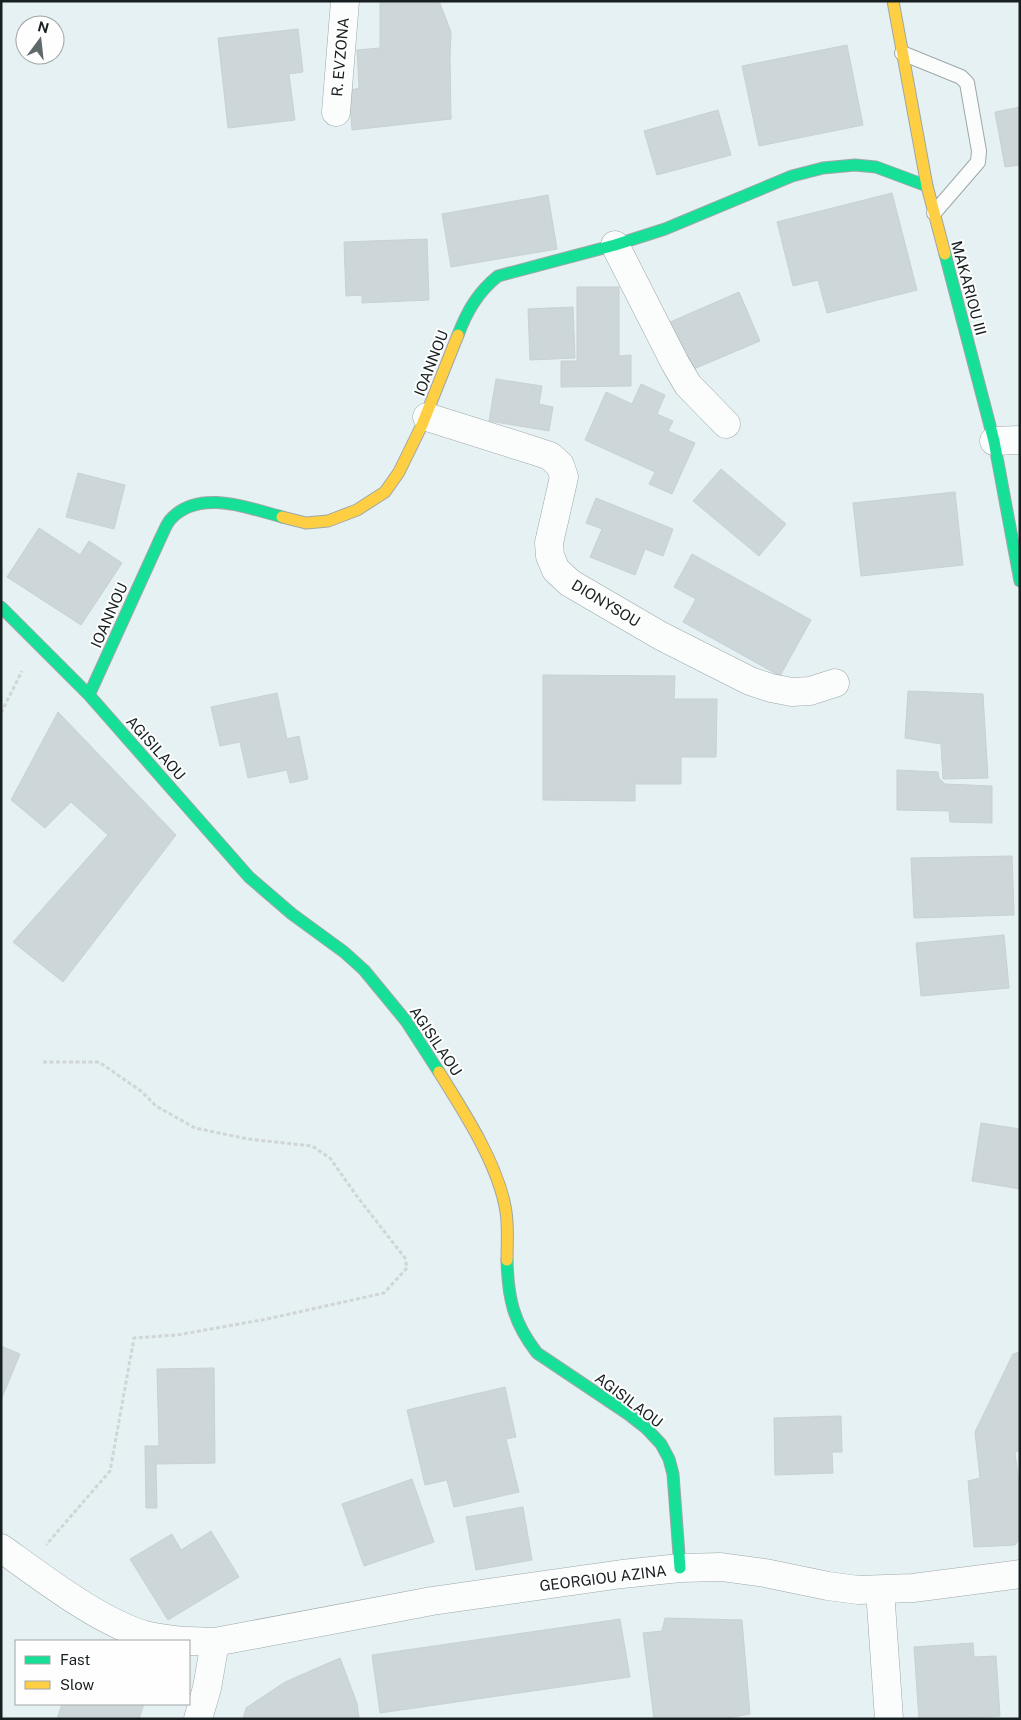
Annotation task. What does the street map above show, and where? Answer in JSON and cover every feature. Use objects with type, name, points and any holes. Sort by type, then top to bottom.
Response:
[{"type":"street","name":"R. EVZONA","points":[[336,112],[345,1]]},
{"type":"street","name":"MAKARIOU III","points":[[892,1],[927,186],[934,213],[1007,441],[1020,581]]},
{"type":"street","name":"IOANNOU","points":[[89,695],[161,537],[172,518],[190,505],[208,502],[231,504],[308,523],[337,519],[364,507],[384,492],[401,469],[427,416],[467,313],[487,283],[498,276],[615,245],[665,229],[811,169],[858,165],[876,167],[927,186]]},
{"type":"street","points":[[615,245],[688,385],[726,424]]},
{"type":"street","name":"DIONYSOU","points":[[427,416],[550,456],[560,464],[564,477],[551,530],[549,542],[550,556],[556,570],[570,583],[661,636],[750,681],[792,692],[810,691],[835,683]]},
{"type":"street","name":"AGISILAOU","points":[[1,607],[89,695],[249,877],[277,903],[340,949],[363,970],[393,1004],[440,1072],[476,1137],[502,1195],[507,1214],[509,1298],[514,1319],[525,1340],[537,1353],[646,1428],[661,1444],[669,1459],[673,1474],[680,1568]]},
{"type":"street","points":[[1,1548],[95,1612],[120,1625],[148,1636],[176,1640]]},
{"type":"street","name":"GEORGIOU AZINA","points":[[202,1642],[432,1601],[622,1574],[680,1568],[720,1567],[858,1590],[953,1584],[1020,1574]]},
{"type":"street","points":[[880,1590],[889,1719]]},
{"type":"street","points":[[198,1719],[207,1688],[202,1642]]},
{"type":"lane","points":[[902,53],[961,77],[967,83],[979,151],[978,162],[934,213]]},
{"type":"path","points":[[1,713],[37,642]]},
{"type":"path","points":[[27,1567],[110,1471],[134,1338],[177,1335],[266,1320],[384,1293],[407,1268],[405,1258],[330,1158],[312,1146],[248,1139],[195,1128],[156,1106],[141,1091],[99,1062],[43,1062]]},
{"type":"building","points":[[384,1],[439,1],[451,32],[451,119],[352,130],[349,91],[359,88],[357,50],[380,48],[380,3]]},
{"type":"building","points":[[298,29],[303,72],[289,74],[295,120],[228,128],[218,38]]},
{"type":"building","points":[[847,45],[863,125],[759,146],[742,66]]},
{"type":"building","points":[[1020,107],[1020,165],[1005,167],[995,112]]},
{"type":"building","points":[[718,110],[731,155],[657,175],[644,131]]},
{"type":"building","points":[[892,193],[917,290],[827,313],[818,280],[793,286],[777,222]]},
{"type":"building","points":[[548,195],[557,249],[451,267],[442,214]]},
{"type":"building","points":[[427,239],[429,300],[362,303],[362,295],[346,296],[344,242]]},
{"type":"building","points":[[577,287],[619,287],[619,356],[631,355],[631,386],[561,387],[561,361],[577,361]]},
{"type":"building","points":[[739,292],[760,341],[689,371],[668,323]]},
{"type":"building","points":[[573,307],[575,358],[530,360],[528,309]]},
{"type":"building","points":[[496,379],[542,386],[539,404],[553,407],[549,431],[489,421]]},
{"type":"building","points":[[641,384],[665,395],[657,414],[673,421],[668,431],[695,443],[672,494],[649,484],[655,472],[585,440],[606,392],[632,404]]},
{"type":"building","points":[[721,469],[786,524],[759,556],[693,501]]},
{"type":"building","points":[[78,473],[125,485],[114,529],[66,517]]},
{"type":"building","points":[[955,492],[963,565],[861,576],[853,503]]},
{"type":"building","points":[[596,498],[673,529],[663,556],[645,549],[635,575],[590,557],[602,529],[586,523]]},
{"type":"building","points":[[39,528],[80,555],[89,541],[122,563],[81,625],[7,577]]},
{"type":"building","points":[[692,554],[811,620],[780,676],[683,622],[696,599],[674,587]]},
{"type":"building","points":[[543,675],[675,676],[674,699],[717,699],[716,757],[681,757],[681,784],[635,784],[635,801],[543,800]]},
{"type":"building","points":[[908,691],[983,694],[988,778],[943,779],[941,744],[905,738]]},
{"type":"building","points":[[277,693],[287,739],[299,736],[308,779],[290,783],[287,770],[248,778],[240,742],[220,746],[211,707]]},
{"type":"building","points":[[58,712],[176,835],[63,982],[13,942],[108,835],[71,802],[45,828],[11,800]]},
{"type":"building","points":[[897,770],[938,772],[939,778],[945,784],[992,786],[992,823],[950,822],[949,811],[897,810]]},
{"type":"building","points":[[1012,856],[1014,915],[914,918],[911,858]]},
{"type":"building","points":[[1004,935],[1009,988],[921,996],[916,943]]},
{"type":"building","points":[[981,1123],[1020,1129],[1020,1189],[972,1181]]},
{"type":"building","points":[[1,1346],[20,1354],[1,1400]]},
{"type":"building","points":[[1020,1352],[1020,1451],[1015,1452],[1020,1492],[1020,1539],[1015,1545],[974,1547],[968,1481],[980,1478],[975,1432],[1013,1354]]},
{"type":"building","points":[[214,1368],[215,1463],[156,1464],[157,1508],[146,1508],[145,1446],[159,1446],[157,1369]]},
{"type":"building","points":[[505,1387],[516,1437],[506,1439],[519,1492],[454,1507],[447,1480],[425,1485],[407,1410]]},
{"type":"building","points":[[841,1416],[842,1452],[832,1452],[833,1473],[775,1475],[774,1418]]},
{"type":"building","points":[[412,1479],[434,1542],[364,1566],[342,1504]]},
{"type":"building","points":[[523,1507],[532,1560],[476,1570],[466,1517]]},
{"type":"building","points":[[211,1531],[239,1577],[168,1620],[130,1559],[172,1534],[181,1550]]},
{"type":"building","points":[[665,1618],[742,1620],[750,1714],[722,1719],[654,1719],[643,1633],[662,1631]]},
{"type":"building","points":[[620,1619],[630,1677],[380,1713],[372,1655]]},
{"type":"building","points":[[973,1643],[974,1657],[996,1656],[1000,1716],[919,1719],[914,1647]]},
{"type":"building","points":[[340,1658],[357,1703],[359,1719],[243,1719],[246,1708],[285,1682]]},
{"type":"building","points":[[62,1705],[144,1705],[139,1719],[57,1719]]},
{"type":"traffic: fast","points":[[458,335],[474,302],[498,276],[615,245],[665,229],[792,176],[823,168],[855,165],[876,167],[927,186]]},
{"type":"traffic: fast","points":[[945,254],[994,441],[1020,581]]},
{"type":"traffic: fast","points":[[89,695],[170,520],[181,510],[209,503],[224,503],[282,517]]},
{"type":"traffic: fast","points":[[1,607],[89,695],[249,877],[292,914],[344,952],[364,970],[406,1021],[439,1072]]},
{"type":"traffic: fast","points":[[507,1260],[513,1309],[522,1331],[537,1353],[628,1414],[646,1428],[661,1444],[669,1459],[673,1474],[680,1568]]},
{"type":"traffic: slow","points":[[893,1],[927,186],[945,254]]},
{"type":"traffic: slow","points":[[282,517],[306,523],[328,521],[357,510],[385,492],[399,472],[422,425],[458,335]]},
{"type":"traffic: slow","points":[[439,1072],[478,1137],[501,1189],[506,1213],[507,1260]]}]
